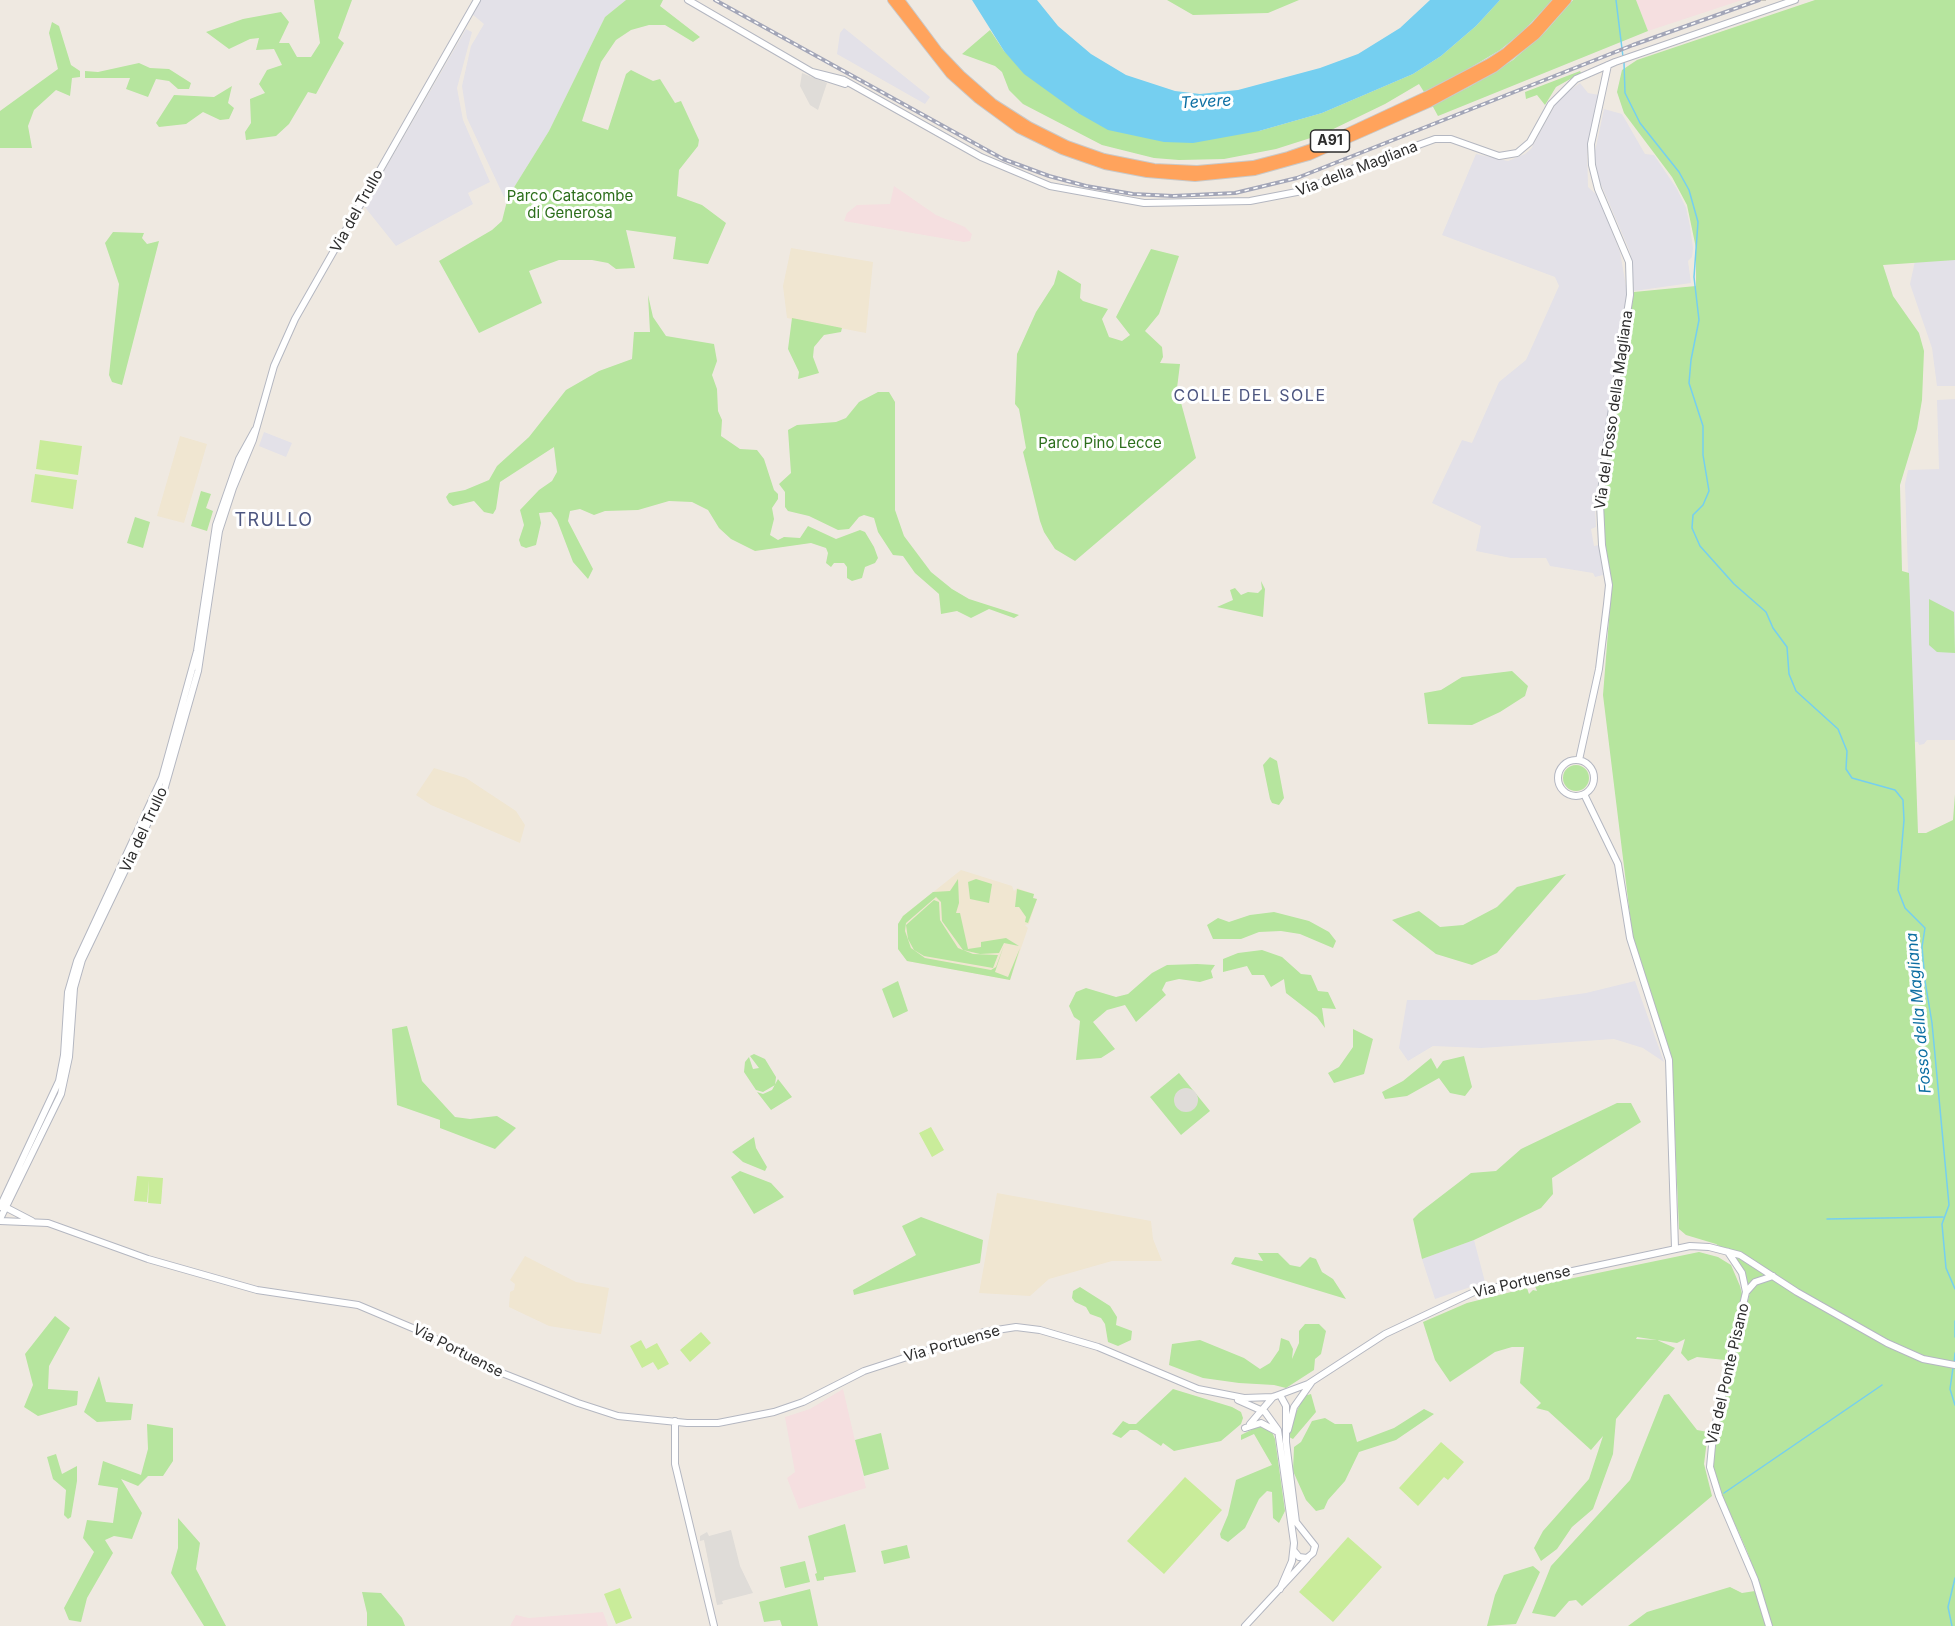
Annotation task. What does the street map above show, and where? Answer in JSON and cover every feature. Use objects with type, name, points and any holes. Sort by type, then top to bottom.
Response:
[{"type":"highway","name":"A91","points":[[892,0],[928,49],[958,78],[1022,122],[1094,159],[1190,170],[1239,167],[1288,156],[1341,136],[1459,80],[1506,52],[1540,26],[1567,0]]},
{"type":"highway","name":"A91","points":[[900,0],[958,78]]},
{"type":"highway","name":"A91","points":[[1540,26],[1558,0]]},
{"type":"street","name":"Via del Trullo","points":[[0,1220],[3,1208],[59,1082],[64,1055],[68,992],[77,961],[162,778],[197,651],[216,525],[239,459],[255,429],[274,366],[295,319],[477,0]]},
{"type":"street","name":"Via della Magliana","points":[[688,0],[812,72],[835,76],[981,157],[1029,179],[1063,190],[1112,199],[1184,204],[1258,200],[1288,195],[1435,139],[1451,139],[1499,156],[1514,154],[1528,145],[1546,112],[1562,91],[1576,79],[1634,56],[1795,0]]},
{"type":"street","points":[[1763,0],[1767,9]]},
{"type":"street","name":"Via del Fosso della Magliana","points":[[1579,760],[1599,669],[1607,604],[1609,585],[1599,515],[1605,453],[1630,295],[1627,256],[1598,189],[1592,165],[1591,144],[1612,64]]},
{"type":"street","points":[[1579,760],[1588,765],[1593,775],[1592,785],[1584,794],[1571,795],[1559,783],[1562,766],[1566,762],[1579,760]]},
{"type":"street","points":[[1584,794],[1617,864],[1630,938],[1669,1060],[1675,1248]]},
{"type":"street","name":"Via Portuense","points":[[3,1208],[32,1221]]},
{"type":"street","name":"Via Portuense","points":[[0,1220],[48,1223],[148,1259],[257,1290],[358,1305],[422,1332],[492,1369],[571,1401],[618,1416],[675,1421],[718,1423],[774,1412],[798,1404],[864,1371],[984,1332],[1016,1327],[1037,1329],[1098,1347],[1190,1386],[1224,1395],[1249,1399],[1277,1396],[1313,1381],[1382,1336],[1474,1292],[1675,1248],[1697,1246],[1728,1251],[1742,1257],[1887,1342],[1938,1362],[1955,1365]]},
{"type":"street","name":"Via del Ponte Pisano","points":[[1728,1251],[1742,1273],[1746,1292],[1713,1435],[1710,1467],[1719,1497],[1755,1581],[1769,1626]]},
{"type":"street","name":"Via del Ponte Pisano","points":[[1746,1292],[1755,1282],[1773,1276]]},
{"type":"street","points":[[1286,1442],[1291,1415],[1313,1381]]},
{"type":"street","points":[[1224,1395],[1263,1411],[1274,1422],[1279,1438],[1294,1543],[1291,1565],[1280,1589]]},
{"type":"street","points":[[1245,1626],[1314,1551],[1315,1544],[1296,1522],[1286,1442],[1286,1404],[1277,1396],[1245,1428],[1263,1423],[1273,1428],[1279,1438]]},
{"type":"street","points":[[675,1421],[675,1464],[714,1626]]},
{"type":"street","points":[[1294,1543],[1301,1536],[1307,1536]]},
{"type":"street","points":[[1293,1551],[1302,1558],[1310,1556]]},
{"type":"shaded area","points":[[480,0],[626,0],[605,17],[549,131],[508,197],[504,197],[467,118],[462,86],[471,46],[484,24],[472,14]]},
{"type":"shaded area","points":[[1636,0],[1742,0],[1648,31]]},
{"type":"shaded area","points":[[844,28],[930,97],[925,104],[837,54],[840,33]]},
{"type":"shaded area","points":[[466,29],[472,32],[457,88],[463,120],[490,182],[468,193],[473,204],[396,246],[364,206]]},
{"type":"shaded area","points":[[802,73],[827,83],[818,110],[810,105],[800,86]]},
{"type":"shaded area","points":[[1580,83],[1588,93],[1599,95],[1587,147],[1588,187],[1598,196],[1620,252],[1627,292],[1595,505],[1596,527],[1591,529],[1594,546],[1599,545],[1603,575],[1595,577],[1593,573],[1550,566],[1546,558],[1511,558],[1476,551],[1481,526],[1432,503],[1462,440],[1472,443],[1499,382],[1526,360],[1559,286],[1555,277],[1442,235],[1476,154],[1508,161],[1525,154],[1531,149],[1559,98]]},
{"type":"shaded area","points":[[1604,109],[1622,114],[1645,154],[1654,155],[1677,189],[1686,208],[1690,226],[1693,248],[1692,257],[1688,261],[1691,283],[1634,291],[1630,252],[1600,182],[1594,156]]},
{"type":"shaded area","points":[[894,186],[936,215],[965,227],[972,234],[970,241],[964,242],[844,221],[847,213],[857,205],[890,204]]},
{"type":"shaded area","points":[[791,248],[873,262],[866,333],[787,318],[783,286]]},
{"type":"shaded area","points":[[1955,260],[1955,386],[1937,386],[1932,348],[1910,284],[1915,261]]},
{"type":"shaded area","points":[[1955,399],[1955,740],[1927,740],[1924,744],[1919,745],[1918,742],[1914,742],[1905,484],[1908,470],[1939,469],[1937,400]]},
{"type":"shaded area","points":[[264,432],[292,443],[286,457],[259,446]]},
{"type":"shaded area","points":[[180,436],[207,444],[184,523],[157,516]]},
{"type":"shaded area","points":[[434,768],[466,778],[516,811],[525,825],[520,843],[431,805],[416,795]]},
{"type":"shaded area","points":[[961,870],[1012,886],[1014,891],[1017,888],[1034,894],[1033,898],[1037,899],[1029,924],[1025,925],[1028,928],[1010,980],[907,961],[898,949],[898,924],[903,916]]},
{"type":"shaded area","points":[[1635,981],[1664,1062],[1643,1048],[1614,1039],[1481,1048],[1433,1046],[1408,1061],[1399,1048],[1407,1000],[1536,1000],[1586,993]]},
{"type":"shaded area","points":[[1186,1088],[1191,1089],[1197,1095],[1197,1105],[1191,1111],[1186,1112],[1181,1111],[1175,1105],[1174,1100],[1175,1095],[1181,1089]]},
{"type":"shaded area","points":[[997,1193],[1151,1221],[1153,1239],[1162,1261],[1112,1261],[1049,1279],[1030,1296],[979,1293]]},
{"type":"shaded area","points":[[1474,1240],[1485,1282],[1435,1299],[1422,1259]]},
{"type":"shaded area","points":[[525,1256],[576,1282],[609,1288],[601,1334],[549,1326],[509,1307],[510,1292],[514,1290],[515,1284],[510,1280]]},
{"type":"shaded area","points":[[843,1389],[866,1488],[799,1509],[787,1478],[795,1472],[785,1417],[810,1409]]},
{"type":"shaded area","points":[[731,1530],[740,1566],[753,1593],[722,1601],[723,1604],[717,1605],[704,1540],[700,1541],[700,1536],[707,1532],[709,1536]]},
{"type":"shaded area","points":[[603,1612],[608,1626],[510,1626],[516,1615],[529,1618]]},
{"type":"green space","points":[[314,0],[352,0],[338,38],[344,43],[316,94],[308,92],[289,124],[276,136],[246,140],[245,132],[251,123],[250,99],[265,93],[259,84],[267,70],[282,65],[274,49],[256,50],[259,38],[250,39],[229,49],[206,32],[243,19],[281,12],[289,22],[279,43],[289,43],[297,57],[311,57],[320,43]]},
{"type":"green space","name":"Parco Catacombe di Generosa","points":[[626,0],[663,0],[660,6],[700,37],[693,42],[665,25],[649,25],[631,30],[616,40],[601,62],[582,121],[608,130],[626,74],[631,70],[653,81],[660,79],[675,103],[681,101],[699,140],[698,146],[679,170],[677,196],[702,205],[726,223],[708,264],[673,259],[676,237],[626,230],[635,268],[616,269],[608,263],[592,260],[559,260],[529,271],[542,303],[479,333],[439,261],[492,230],[502,221],[508,197],[549,131],[605,17]]},
{"type":"green space","points":[[1167,0],[1299,0],[1268,13],[1193,15]]},
{"type":"green space","points":[[1500,0],[1553,0],[1521,33],[1500,50],[1453,78],[1424,92],[1419,84],[1385,104],[1323,134],[1276,149],[1224,159],[1154,158],[1102,145],[1023,104],[1009,90],[1002,72],[995,66],[962,54],[990,30],[1004,51],[1078,113],[1259,131],[1322,113],[1413,74],[1441,56],[1476,26]]},
{"type":"green space","points":[[1573,0],[1636,0],[1648,31],[1438,116],[1432,105],[1469,87],[1513,60],[1546,31]]},
{"type":"green space","points":[[1815,0],[1955,0],[1955,260],[1883,265],[1893,296],[1919,333],[1924,351],[1922,400],[1917,429],[1900,485],[1902,571],[1909,573],[1918,833],[1926,833],[1953,820],[1955,794],[1955,1626],[1628,1626],[1647,1612],[1730,1587],[1742,1593],[1755,1591],[1764,1598],[1747,1551],[1718,1486],[1712,1464],[1716,1432],[1750,1292],[1744,1270],[1732,1254],[1716,1244],[1686,1235],[1679,1229],[1672,1065],[1633,940],[1603,695],[1611,594],[1601,521],[1634,292],[1696,286],[1696,248],[1687,205],[1672,177],[1624,113],[1617,92],[1622,70],[1637,60]]},
{"type":"green space","points":[[52,22],[59,26],[71,65],[80,71],[80,77],[72,78],[70,96],[56,90],[34,110],[28,126],[32,148],[0,148],[0,111],[58,69],[49,33]]},
{"type":"green space","points":[[139,63],[150,68],[169,69],[191,83],[189,89],[178,89],[169,81],[156,79],[148,97],[126,89],[130,78],[85,78],[85,71],[98,72]]},
{"type":"green space","points":[[1580,71],[1581,73],[1556,87],[1545,105],[1537,95],[1526,99],[1525,92]]},
{"type":"green space","points":[[232,86],[228,103],[234,108],[229,119],[220,120],[203,112],[186,124],[159,127],[156,123],[174,95],[214,97]]},
{"type":"green space","points":[[113,232],[144,233],[142,238],[147,244],[159,241],[122,385],[112,382],[109,375],[119,284],[105,243]]},
{"type":"green space","name":"Parco Pino Lecce","points":[[1151,249],[1179,256],[1159,314],[1145,331],[1162,347],[1163,357],[1160,363],[1180,364],[1177,388],[1196,458],[1075,561],[1055,549],[1040,521],[1023,452],[1026,448],[1019,409],[1015,404],[1017,354],[1036,312],[1054,284],[1058,270],[1081,284],[1080,298],[1083,301],[1108,309],[1102,319],[1109,337],[1122,341],[1130,335],[1116,317]]},
{"type":"green space","points":[[648,295],[653,317],[666,336],[714,344],[717,361],[712,375],[717,389],[718,411],[722,420],[721,436],[740,449],[757,450],[764,459],[774,490],[778,494],[778,499],[772,508],[774,519],[770,535],[778,540],[784,537],[800,538],[808,526],[836,539],[860,530],[865,532],[878,558],[875,563],[865,567],[862,578],[852,581],[847,578],[847,567],[844,563],[834,563],[831,567],[826,563],[828,553],[826,548],[811,543],[755,551],[731,539],[719,528],[708,510],[692,502],[669,501],[638,510],[605,511],[594,515],[580,509],[570,511],[568,521],[593,569],[588,579],[573,562],[557,520],[551,512],[539,513],[541,523],[536,545],[526,548],[521,546],[519,540],[524,525],[520,510],[539,490],[552,481],[557,472],[554,447],[500,482],[496,509],[493,514],[484,512],[474,501],[453,506],[449,503],[446,497],[449,493],[465,490],[489,480],[497,466],[529,437],[566,390],[599,371],[632,359],[634,332],[650,332]]},
{"type":"green space","points":[[792,318],[842,328],[841,332],[824,335],[814,347],[813,357],[819,373],[798,379],[799,372],[788,349]]},
{"type":"green space","points":[[878,392],[889,392],[895,402],[895,510],[904,536],[931,572],[952,589],[969,599],[1019,615],[1014,618],[989,609],[971,618],[957,611],[941,614],[939,594],[915,573],[903,556],[893,555],[878,532],[874,518],[864,515],[859,517],[849,529],[838,530],[809,516],[788,511],[785,507],[785,492],[779,484],[791,473],[788,430],[797,425],[836,422],[846,418],[859,402]]},
{"type":"green space","points":[[40,440],[82,446],[78,475],[36,469]]},
{"type":"green space","points":[[35,474],[77,480],[73,509],[31,502]]},
{"type":"green space","points":[[201,491],[211,494],[206,508],[213,511],[207,531],[191,526]]},
{"type":"green space","points":[[135,517],[150,522],[143,548],[127,543]]},
{"type":"green space","points":[[1261,581],[1265,589],[1263,617],[1217,607],[1233,600],[1230,590],[1235,588],[1241,595],[1248,592],[1258,593],[1262,589]]},
{"type":"green space","points":[[1929,599],[1954,612],[1955,653],[1937,652],[1929,645]]},
{"type":"green space","points":[[1512,671],[1528,686],[1525,696],[1500,712],[1472,725],[1428,724],[1424,693],[1441,690],[1462,677]]},
{"type":"green space","points":[[1270,757],[1277,761],[1284,798],[1279,805],[1272,803],[1270,799],[1263,765]]},
{"type":"green space","points":[[1576,765],[1585,769],[1589,778],[1585,787],[1576,791],[1567,787],[1563,778],[1567,769]]},
{"type":"green space","points":[[1566,874],[1497,953],[1472,965],[1436,954],[1392,920],[1419,911],[1440,927],[1463,925],[1497,907],[1517,887]]},
{"type":"green space","points":[[958,879],[959,903],[956,913],[960,913],[968,949],[981,947],[981,942],[1006,938],[1019,946],[1004,943],[999,953],[980,954],[963,950],[942,921],[941,902],[936,897],[906,923],[905,931],[911,948],[925,958],[991,970],[996,967],[1004,945],[995,972],[1008,977],[1020,948],[1010,980],[907,961],[898,949],[898,924],[903,916],[933,892],[950,891]]},
{"type":"green space","points":[[976,879],[992,884],[989,903],[970,899],[968,882]]},
{"type":"green space","points":[[1017,889],[1034,894],[1033,898],[1037,899],[1028,923],[1025,922],[1026,917],[1019,907],[1015,907]]},
{"type":"green space","points":[[934,900],[939,902],[940,920],[958,948],[973,954],[998,955],[993,968],[924,956],[914,950],[908,939],[906,925]]},
{"type":"green space","points":[[1274,912],[1309,921],[1329,932],[1336,941],[1333,948],[1300,934],[1281,931],[1259,932],[1241,939],[1213,939],[1207,925],[1218,918],[1229,922],[1250,915]]},
{"type":"green space","points":[[1262,950],[1282,957],[1301,974],[1311,975],[1318,991],[1328,992],[1336,1009],[1322,1008],[1325,1028],[1317,1017],[1286,993],[1284,979],[1271,987],[1264,975],[1252,975],[1247,966],[1223,972],[1223,959],[1238,953]]},
{"type":"green space","points":[[1167,965],[1215,965],[1211,971],[1213,978],[1200,982],[1179,979],[1166,982],[1162,990],[1166,995],[1136,1022],[1125,1005],[1107,1010],[1093,1022],[1115,1049],[1101,1058],[1076,1060],[1080,1021],[1074,1017],[1069,1006],[1076,992],[1086,988],[1116,997],[1128,994],[1152,973]]},
{"type":"green space","points":[[898,981],[908,1011],[893,1018],[882,989]]},
{"type":"green space","points":[[407,1026],[422,1081],[455,1117],[470,1119],[497,1116],[516,1128],[495,1149],[440,1128],[440,1120],[397,1105],[392,1029]]},
{"type":"green space","points":[[1353,1029],[1373,1039],[1364,1074],[1334,1083],[1328,1073],[1339,1067],[1353,1047]]},
{"type":"green space","points":[[754,1054],[765,1059],[776,1077],[775,1085],[763,1092],[756,1090],[744,1072],[745,1062],[749,1057],[753,1069],[759,1068],[750,1056]]},
{"type":"green space","points":[[1464,1056],[1472,1087],[1465,1096],[1450,1093],[1439,1078],[1407,1096],[1385,1099],[1382,1092],[1403,1081],[1431,1058],[1437,1069],[1443,1061]]},
{"type":"green space","points":[[1179,1073],[1210,1111],[1181,1135],[1150,1097]]},
{"type":"green space","points":[[778,1079],[792,1097],[771,1110],[757,1092],[763,1094],[772,1090]]},
{"type":"green space","points":[[1617,1103],[1631,1103],[1641,1122],[1552,1178],[1553,1194],[1541,1208],[1474,1240],[1422,1259],[1413,1219],[1419,1213],[1471,1173],[1496,1171],[1521,1149]]},
{"type":"green space","points":[[931,1127],[944,1150],[932,1157],[919,1133]]},
{"type":"green space","points":[[754,1137],[756,1148],[767,1167],[765,1171],[743,1162],[732,1152]]},
{"type":"green space","points":[[740,1171],[771,1183],[784,1197],[754,1214],[731,1177]]},
{"type":"green space","points":[[137,1176],[163,1178],[161,1204],[148,1203],[149,1180],[147,1202],[134,1201]]},
{"type":"green space","points":[[921,1217],[983,1240],[980,1263],[854,1295],[853,1290],[916,1255],[902,1226]]},
{"type":"green space","points":[[1699,1252],[1718,1257],[1731,1265],[1742,1294],[1725,1360],[1697,1357],[1688,1361],[1681,1353],[1685,1339],[1677,1343],[1657,1340],[1675,1348],[1616,1419],[1613,1454],[1593,1509],[1572,1527],[1557,1549],[1541,1561],[1534,1548],[1543,1531],[1589,1479],[1603,1436],[1591,1450],[1548,1411],[1536,1408],[1541,1403],[1520,1383],[1524,1347],[1512,1347],[1495,1352],[1450,1382],[1435,1360],[1423,1322],[1467,1303],[1527,1288],[1529,1294],[1533,1290],[1537,1291],[1535,1286]]},
{"type":"green space","points":[[1258,1253],[1278,1253],[1290,1265],[1300,1267],[1310,1257],[1316,1259],[1322,1272],[1333,1279],[1346,1299],[1231,1264],[1235,1257],[1263,1261]]},
{"type":"green space","points":[[1080,1287],[1110,1306],[1117,1317],[1116,1325],[1132,1331],[1131,1340],[1118,1346],[1108,1342],[1105,1324],[1101,1318],[1090,1314],[1086,1307],[1072,1298],[1073,1291]]},
{"type":"green space","points":[[55,1316],[70,1328],[49,1366],[48,1389],[78,1391],[77,1405],[38,1416],[24,1407],[33,1385],[25,1354]]},
{"type":"green space","points":[[1305,1324],[1319,1324],[1326,1331],[1321,1354],[1315,1359],[1314,1370],[1286,1388],[1203,1378],[1169,1365],[1172,1344],[1200,1340],[1244,1358],[1260,1369],[1270,1363],[1279,1350],[1281,1338],[1289,1341],[1293,1349],[1292,1359],[1299,1343],[1299,1331]]},
{"type":"green space","points":[[701,1332],[711,1343],[690,1362],[680,1350]]},
{"type":"green space","points":[[641,1340],[646,1349],[657,1343],[669,1364],[658,1370],[653,1362],[642,1368],[630,1346]]},
{"type":"green space","points":[[99,1376],[106,1402],[133,1404],[131,1420],[97,1422],[84,1412]]},
{"type":"green space","points":[[1173,1389],[1232,1407],[1241,1412],[1243,1418],[1241,1424],[1221,1441],[1174,1451],[1163,1443],[1161,1446],[1137,1430],[1130,1430],[1121,1438],[1112,1434],[1123,1421],[1136,1424]]},
{"type":"green space","points":[[1311,1394],[1316,1412],[1293,1439],[1289,1437],[1293,1419],[1304,1396]]},
{"type":"green space","points":[[1669,1394],[1697,1430],[1708,1432],[1704,1464],[1712,1496],[1582,1606],[1576,1600],[1569,1601],[1555,1617],[1532,1613],[1551,1566],[1630,1480],[1664,1395]]},
{"type":"green space","points":[[1424,1409],[1434,1414],[1396,1440],[1359,1452],[1345,1481],[1328,1500],[1324,1509],[1316,1511],[1306,1500],[1293,1471],[1294,1447],[1301,1442],[1312,1421],[1325,1418],[1335,1424],[1352,1424],[1357,1442],[1394,1428]]},
{"type":"green space","points":[[147,1424],[173,1428],[173,1461],[163,1476],[148,1476],[138,1486],[121,1479],[142,1513],[132,1539],[114,1536],[105,1540],[113,1553],[87,1598],[81,1622],[69,1620],[64,1608],[94,1552],[83,1538],[87,1520],[113,1523],[118,1488],[98,1485],[103,1461],[141,1475],[148,1449]]},
{"type":"green space","points":[[1259,1426],[1272,1432],[1275,1439],[1285,1511],[1279,1523],[1273,1518],[1272,1492],[1267,1491],[1259,1499],[1245,1528],[1228,1542],[1221,1538],[1220,1534],[1228,1515],[1236,1480],[1272,1465],[1254,1434],[1241,1440],[1241,1435]]},
{"type":"green space","points":[[881,1433],[889,1469],[864,1476],[855,1440]]},
{"type":"green space","points":[[1441,1442],[1464,1462],[1448,1480],[1444,1477],[1418,1506],[1399,1488]]},
{"type":"green space","points":[[56,1454],[62,1474],[77,1466],[71,1517],[68,1519],[64,1515],[66,1490],[53,1479],[47,1457]]},
{"type":"green space","points":[[1185,1477],[1222,1510],[1164,1574],[1127,1541]]},
{"type":"green space","points":[[178,1518],[200,1543],[196,1569],[226,1626],[204,1626],[171,1573],[178,1548]]},
{"type":"green space","points":[[845,1524],[856,1572],[824,1577],[824,1580],[817,1581],[808,1536]]},
{"type":"green space","points":[[1348,1537],[1382,1567],[1333,1622],[1299,1592]]},
{"type":"green space","points":[[907,1545],[910,1558],[884,1564],[881,1551]]},
{"type":"green space","points":[[805,1561],[810,1582],[785,1588],[780,1567]]},
{"type":"green space","points":[[1533,1566],[1540,1572],[1516,1624],[1487,1626],[1495,1595],[1504,1575]]},
{"type":"green space","points":[[620,1588],[632,1618],[616,1624],[604,1594]]},
{"type":"green space","points":[[810,1589],[818,1626],[782,1626],[780,1620],[764,1622],[759,1602]]},
{"type":"green space","points":[[362,1592],[381,1593],[402,1618],[405,1626],[367,1626],[367,1613]]},
{"type":"water","name":"Tevere","points":[[972,0],[1037,0],[1058,26],[1091,54],[1126,75],[1175,91],[1200,94],[1238,90],[1320,68],[1358,54],[1400,28],[1430,0],[1500,0],[1476,26],[1441,56],[1413,74],[1322,113],[1259,131],[1193,143],[1164,142],[1108,130],[1078,113],[1024,74],[1004,51]]},
{"type":"waterway","name":"Fosso della Magliana","points":[[1616,0],[1623,57]]},
{"type":"waterway","name":"Fosso della Magliana","points":[[1624,62],[1625,93],[1640,123],[1679,172],[1689,190],[1698,222],[1694,277],[1699,320],[1689,383],[1703,426],[1703,455],[1709,491],[1703,505],[1693,515],[1692,528],[1700,546],[1734,584],[1766,612],[1773,628],[1787,647],[1789,674],[1796,691],[1838,729],[1847,751],[1846,769],[1852,778],[1895,790],[1903,800],[1904,820],[1898,890],[1905,908],[1925,928],[1922,947],[1932,1023],[1949,1205],[1942,1224],[1946,1268],[1955,1289]]},
{"type":"waterway","points":[[1827,1219],[1943,1217]]},
{"type":"waterway","name":"Fosso della Magliana","points":[[1955,1321],[1955,1337]]},
{"type":"waterway","name":"Fosso della Magliana","points":[[1954,1364],[1955,1353]]},
{"type":"waterway","name":"Fosso della Magliana","points":[[1953,1368],[1950,1389],[1955,1405]]},
{"type":"waterway","points":[[1724,1493],[1882,1385]]},
{"type":"waterway","name":"Fosso della Magliana","points":[[1952,1626],[1948,1607],[1955,1578]]},
{"type":"railway","points":[[715,0],[1003,159],[1049,176],[1086,186],[1133,194],[1173,196],[1235,193],[1297,178],[1633,45],[1759,0]]},
{"type":"district","name":"COLLE DEL SOLE","points":[[1250,396]]},
{"type":"district","name":"TRULLO","points":[[274,521]]}]
